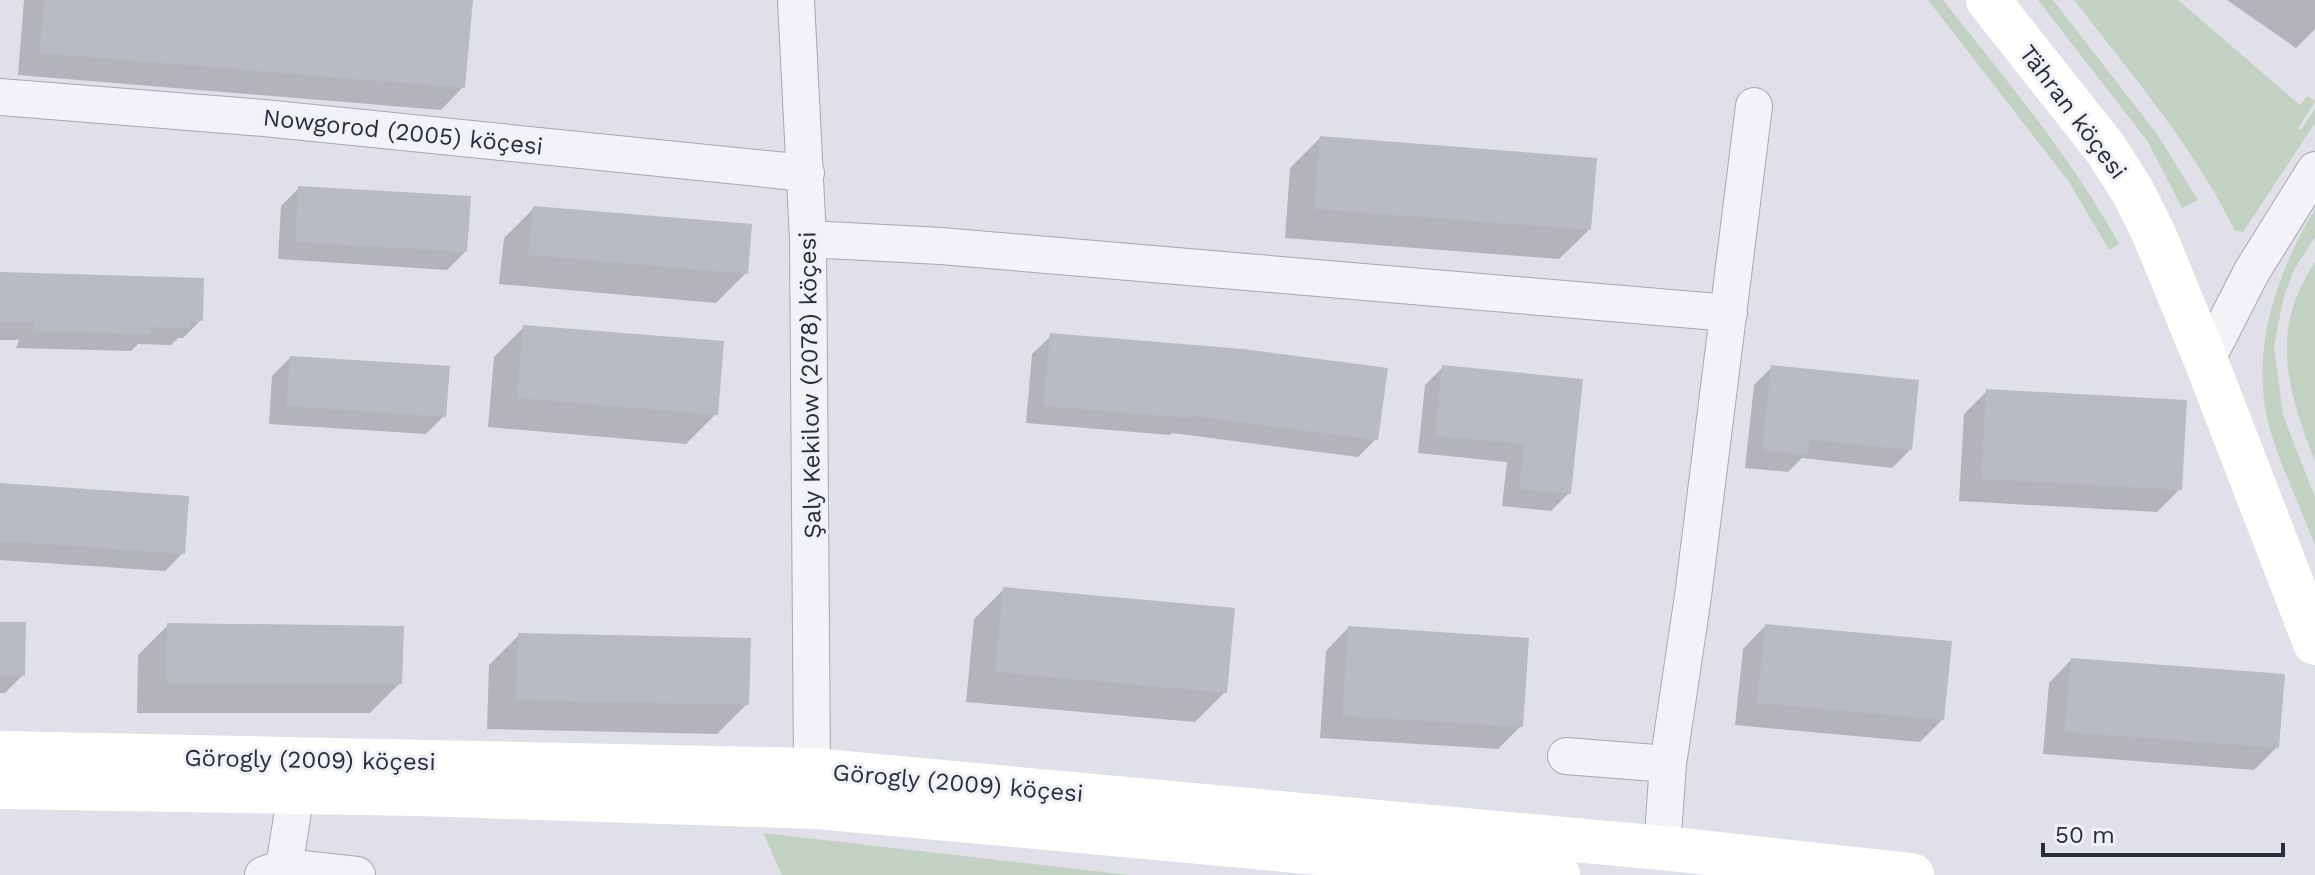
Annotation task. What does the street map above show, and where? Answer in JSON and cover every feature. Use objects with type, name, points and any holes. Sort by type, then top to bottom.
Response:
[{"type":"main road","name":"Tähran köçesi","points":[[1988,0],[2105,148],[2133,192],[2154,234],[2206,361],[2315,643]]},
{"type":"main road","name":"Görogly (2009) köçesi","points":[[0,753],[812,770],[1662,848],[1912,875]]},
{"type":"main road","name":"Görogly (2009) köçesi","points":[[0,787],[419,794],[817,807],[1558,875]]},
{"type":"street","name":"Şaly Kekilow (2078) köçesi","points":[[796,0],[808,239],[812,770]]},
{"type":"street","name":"Nowgorod (2005) köçesi","points":[[0,97],[264,118],[806,173]]},
{"type":"street","points":[[1662,848],[1668,764],[1693,596],[1754,106]]},
{"type":"street","points":[[2206,361],[2252,271],[2315,170]]},
{"type":"street","points":[[808,239],[957,247],[1729,313]]},
{"type":"street","points":[[1566,756],[1668,764]]},
{"type":"street","points":[[296,793],[273,871],[357,875]]},
{"type":"green space","points":[[1928,0],[1943,0],[2013,89],[2059,149],[2119,244],[2109,250],[2069,182]]},
{"type":"green space","points":[[2038,0],[2053,0],[2157,134],[2198,200],[2182,208],[2148,142]]},
{"type":"green space","points":[[2074,0],[2178,0],[2300,105],[2307,96],[2315,101],[2298,129],[2301,130],[2315,109],[2315,123],[2243,232],[2235,231],[2181,141]]},
{"type":"green space","points":[[2315,209],[2315,237],[2294,270],[2284,296],[2274,346],[2283,415],[2315,497],[2315,545],[2275,445],[2266,413],[2263,359],[2266,333],[2280,282]]},
{"type":"green space","points":[[2315,262],[2315,461],[2291,385],[2287,336],[2301,287]]},
{"type":"green space","points":[[763,833],[1129,875],[782,875]]},
{"type":"building","points":[[44,0],[473,0],[465,88],[39,53]]},
{"type":"building","points":[[1320,136],[1597,158],[1591,230],[1314,209]]},
{"type":"building","points":[[298,186],[471,196],[467,252],[295,242]]},
{"type":"building","points":[[533,206],[752,224],[748,274],[528,255]]},
{"type":"building","points":[[0,272],[204,278],[203,321],[191,321],[191,328],[151,327],[151,334],[33,331],[35,323],[0,322]]},
{"type":"building","points":[[523,325],[724,341],[718,415],[517,398]]},
{"type":"building","points":[[1050,333],[1243,349],[1388,368],[1378,440],[1190,416],[1043,406]]},
{"type":"building","points":[[290,356],[450,366],[446,417],[286,406]]},
{"type":"building","points":[[1442,365],[1583,379],[1571,494],[1519,489],[1524,444],[1435,436]]},
{"type":"building","points":[[1771,365],[1919,380],[1912,450],[1810,440],[1808,455],[1762,450]]},
{"type":"building","points":[[1986,389],[2187,400],[2182,490],[1981,479]]},
{"type":"building","points":[[0,483],[189,496],[185,554],[0,541]]},
{"type":"building","points":[[1003,587],[1235,608],[1227,693],[995,672]]},
{"type":"building","points":[[0,622],[26,622],[25,676],[0,676]]},
{"type":"building","points":[[167,623],[404,626],[402,684],[167,684]]},
{"type":"building","points":[[1765,624],[1952,641],[1944,720],[1757,703]]},
{"type":"building","points":[[1348,626],[1529,638],[1523,727],[1342,716]]},
{"type":"building","points":[[518,633],[751,638],[749,705],[516,700]]},
{"type":"building","points":[[2071,658],[2285,674],[2279,748],[2064,732]]}]
